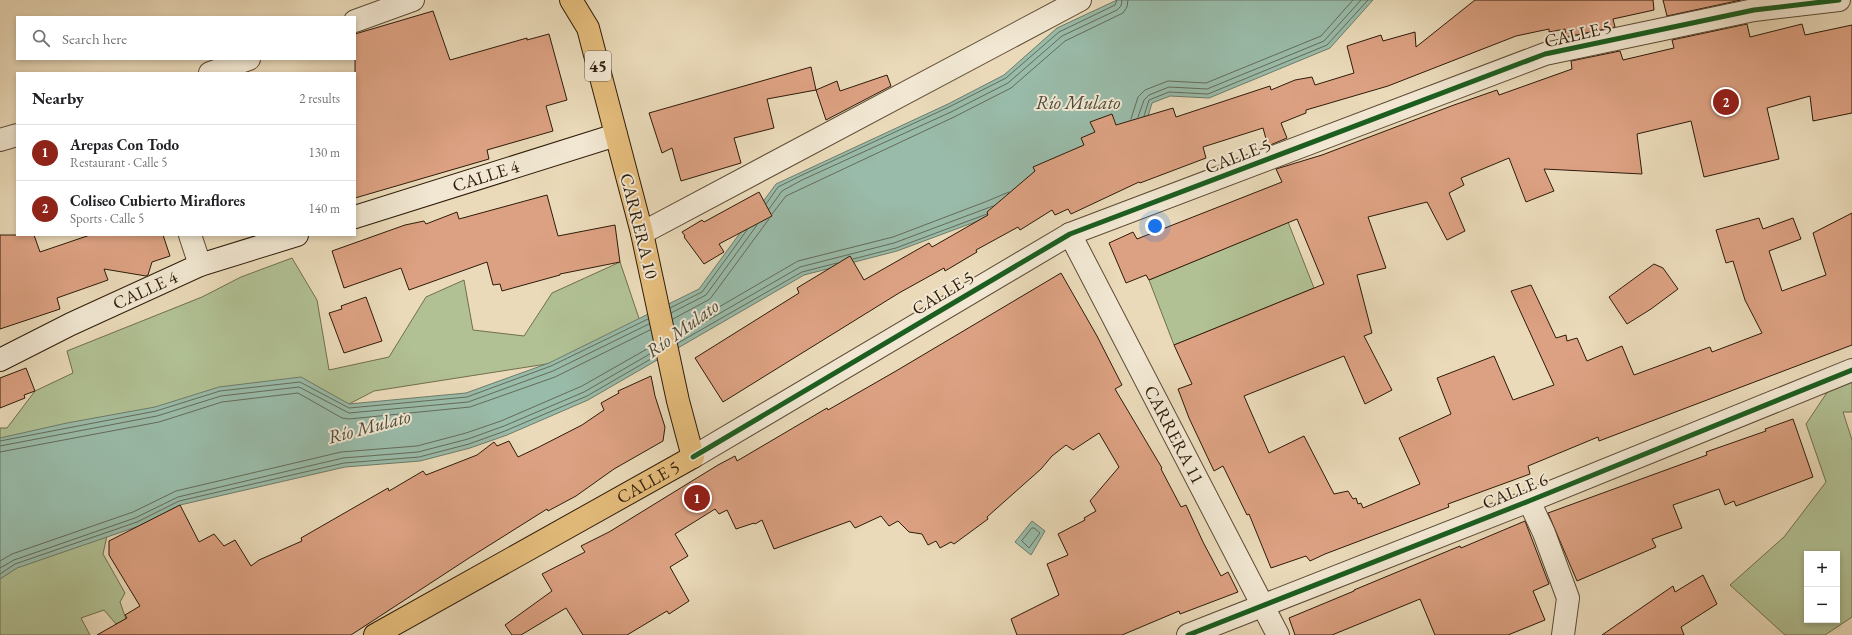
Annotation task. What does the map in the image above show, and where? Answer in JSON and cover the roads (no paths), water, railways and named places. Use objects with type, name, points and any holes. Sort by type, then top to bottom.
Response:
[{"type":"main road","name":"CARRERA 10","points":[[571,0],[588,28],[642,233],[678,401],[694,457]]},
{"type":"main road","name":"CALLE 5","points":[[374,635],[694,457]]},
{"type":"street","points":[[356,21],[413,0]]},
{"type":"street","points":[[642,233],[1080,0]]},
{"type":"street","name":"CALLE 5","points":[[694,457],[1070,234],[1545,54],[1754,10],[1839,0]]},
{"type":"street","points":[[213,72],[246,60]]},
{"type":"street","points":[[0,140],[16,135]]},
{"type":"street","name":"CALLE 4","points":[[356,217],[616,135]]},
{"type":"street","name":"CARRERA 11","points":[[1070,234],[1278,635]]},
{"type":"street","points":[[190,236],[200,266]]},
{"type":"street","name":"CALLE 4","points":[[0,360],[71,324],[200,266],[294,236]]},
{"type":"street","name":"CALLE 6","points":[[1188,635],[1529,501],[1852,370]]},
{"type":"street","points":[[1529,501],[1544,532],[1568,598],[1563,635]]},
{"type":"water","name":"Río Mulato","points":[[1117,0],[1373,0],[1330,48],[1209,98],[1170,96],[1152,103],[1136,157],[991,216],[897,251],[804,275],[588,400],[507,435],[470,448],[420,461],[345,467],[180,505],[139,526],[17,568],[0,579],[0,438],[67,423],[155,407],[219,387],[301,377],[349,404],[466,393],[549,363],[699,289],[776,184],[948,104],[1004,75],[1057,28]]},
{"type":"water","points":[[1032,521],[1045,531],[1031,555],[1015,542]]},
{"type":"place","name":"Coliseo Cubierto Miraflores","points":[[1726,102]]},
{"type":"place","name":"Arepas Con Todo","points":[[697,498]]}]
